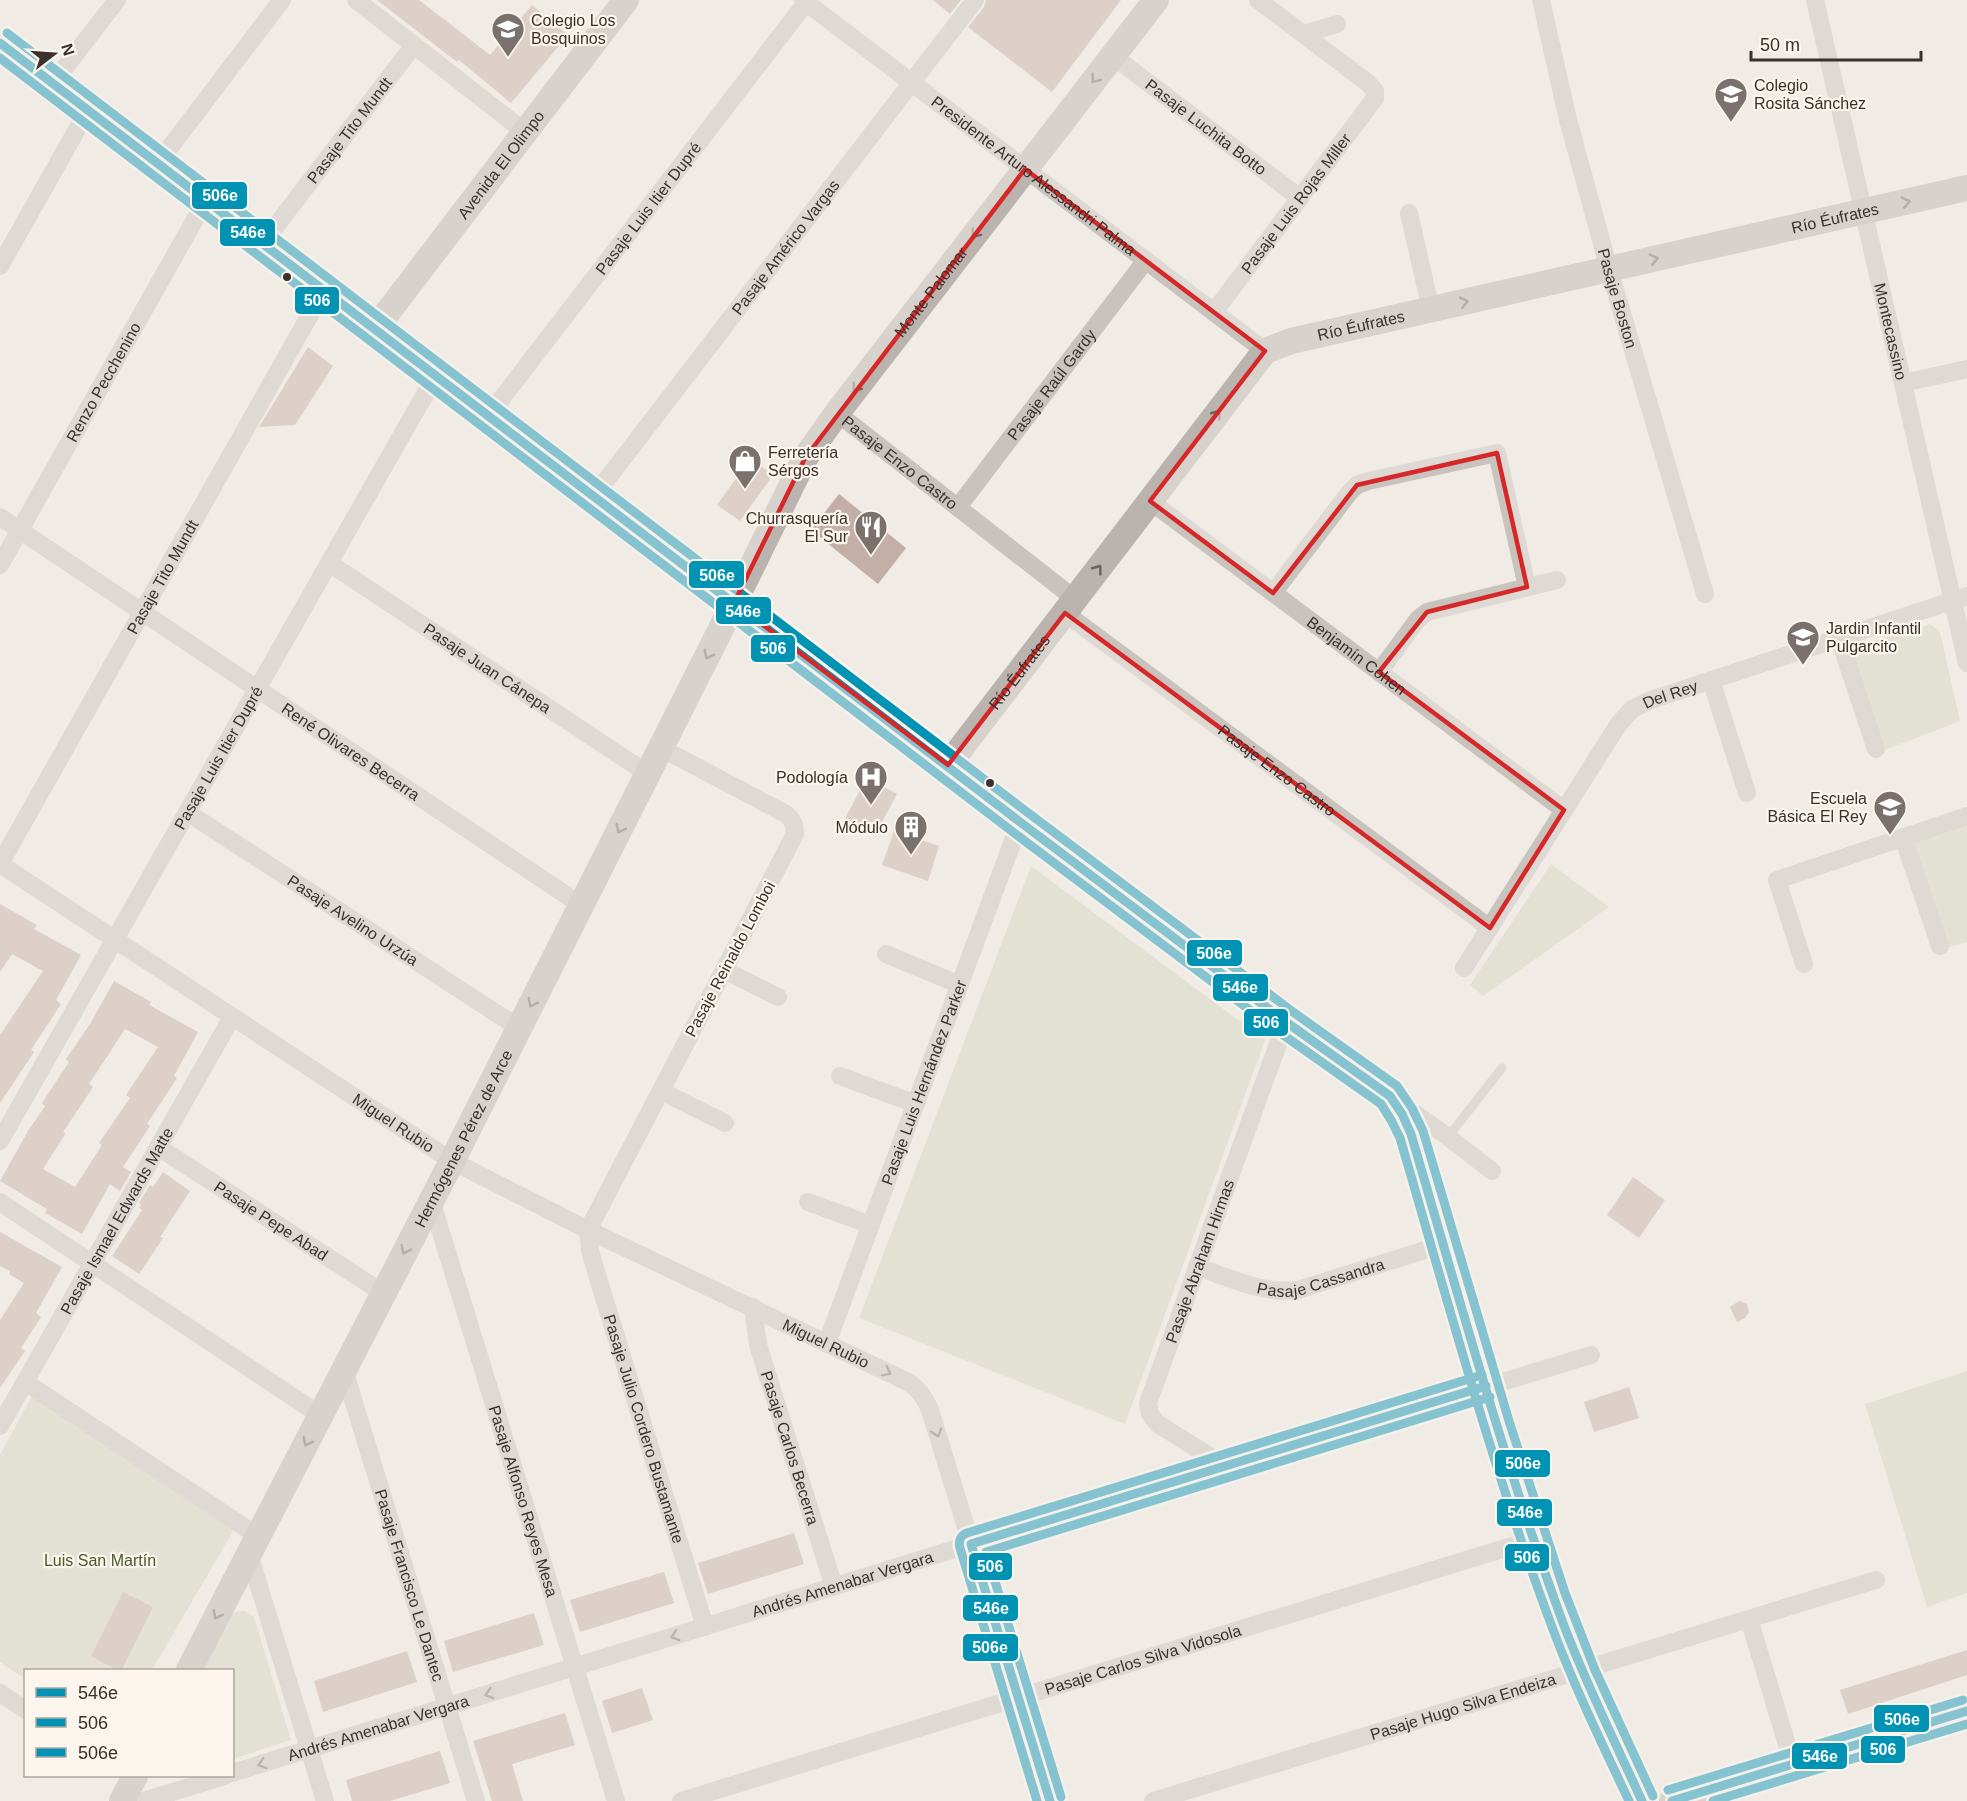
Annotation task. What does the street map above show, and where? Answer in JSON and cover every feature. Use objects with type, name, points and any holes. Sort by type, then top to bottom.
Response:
[{"type":"street","points":[[53,83],[117,0]]},
{"type":"street","points":[[158,163],[282,0]]},
{"type":"street","points":[[356,0],[525,132]]},
{"type":"street","name":"Avenida El Olimpo","points":[[375,329],[626,0]]},
{"type":"street","name":"Pasaje Américo Vargas","points":[[594,496],[975,0]]},
{"type":"street","name":"Monte Palomar","points":[[734,603],[805,458],[837,413],[1156,0]]},
{"type":"street","points":[[1258,0],[1304,34],[1337,24]]},
{"type":"street","name":"Pasaje Boston","points":[[1541,0],[1568,120],[1609,269],[1705,594]]},
{"type":"street","name":"Montecassino","points":[[1815,0],[1903,383],[1960,598],[1967,663]]},
{"type":"street","name":"Presidente Arturo Alessandri Palma","points":[[806,1],[1265,351]]},
{"type":"street","name":"Pasaje Luis Itier Dupré","points":[[489,416],[806,1]]},
{"type":"street","name":"Pasaje Luis Rojas Miller","points":[[1214,312],[1375,98],[1375,92],[1368,83],[1304,34]]},
{"type":"street","points":[[0,43],[1020,822],[1286,1022],[1492,1171]]},
{"type":"street","name":"Pasaje Tito Mundt","points":[[263,243],[414,45]]},
{"type":"street","name":"Pasaje Luchita Botto","points":[[1113,56],[1300,198]]},
{"type":"street","points":[[0,266],[88,110]]},
{"type":"street","name":"Río Éufrates","points":[[948,765],[1265,351],[1291,341],[1967,188]]},
{"type":"street","name":"Renzo Pecchenino","points":[[0,565],[206,200]]},
{"type":"street","points":[[1409,213],[1431,310]]},
{"type":"street","name":"Pasaje Raúl Gardy","points":[[958,507],[1146,261]]},
{"type":"street","name":"Pasaje Tito Mundt","points":[[0,864],[324,290]]},
{"type":"street","points":[[1903,383],[1967,369]]},
{"type":"street","name":"Pasaje Luis Itier Dupré","points":[[0,1141],[436,375]]},
{"type":"street","name":"Pasaje Enzo Castro","points":[[837,413],[958,507],[1070,606],[1490,928]]},
{"type":"street","points":[[1273,593],[1357,485],[1497,453],[1527,587]]},
{"type":"street","name":"Benjamín Cohen","points":[[1150,501],[1564,810]]},
{"type":"street","name":"René Olivares Becerra","points":[[0,517],[581,905]]},
{"type":"street","name":"Pasaje Juan Cánepa","points":[[329,563],[648,774]]},
{"type":"street","points":[[1380,672],[1418,619],[1426,612],[1557,580]]},
{"type":"street","name":"Del Rey","points":[[1464,968],[1617,725],[1632,709],[1651,700],[1960,598]]},
{"type":"street","name":"Hermógenes Pérez de Arce","points":[[190,1669],[452,1161],[734,603]]},
{"type":"street","points":[[1839,638],[1876,749]]},
{"type":"street","points":[[1711,680],[1747,793]]},
{"type":"street","name":"Pasaje Reinaldo Lomboi","points":[[588,1230],[795,834],[794,823],[786,814],[661,748]]},
{"type":"street","name":"Pasaje Avelino Urzúa","points":[[188,812],[519,1028]]},
{"type":"street","points":[[1804,964],[1777,880],[1967,816]]},
{"type":"street","name":"Pasaje Luis Hernández Parker","points":[[827,1343],[1020,822]]},
{"type":"street","points":[[1904,837],[1940,946]]},
{"type":"street","name":"Miguel Rubio","points":[[0,864],[452,1161],[588,1230],[910,1383],[924,1397],[930,1410],[971,1544]]},
{"type":"street","points":[[886,954],[960,985]]},
{"type":"street","points":[[724,970],[778,998]]},
{"type":"street","name":"Pasaje Ismael Edwards Matte","points":[[0,1426],[232,1017]]},
{"type":"street","name":"Pasaje Abraham Hirmas","points":[[1226,1466],[1153,1420],[1148,1403],[1286,1022]]},
{"type":"street","points":[[840,1076],[916,1104]]},
{"type":"street","points":[[661,1091],[724,1123]]},
{"type":"street","points":[[1390,1096],[1411,1134],[1486,1386],[1554,1599],[1582,1670],[1641,1801]]},
{"type":"street","name":"Pasaje Pepe Abad","points":[[159,1147],[383,1293]]},
{"type":"street","name":"Pasaje Alfonso Reyes Mesa","points":[[431,1200],[616,1801]]},
{"type":"street","points":[[0,1202],[320,1415]]},
{"type":"street","points":[[808,1202],[871,1225]]},
{"type":"street","name":"Pasaje Julio Cordero Bustamante","points":[[588,1230],[595,1268],[705,1627]]},
{"type":"street","name":"Pasaje Cassandra","points":[[1197,1267],[1262,1288],[1298,1290],[1444,1244]]},
{"type":"street","name":"Pasaje Carlos Becerra","points":[[753,1307],[758,1345],[834,1587]]},
{"type":"street","name":"Andrés Amenabar Vergara","points":[[234,1772],[1591,1355]]},
{"type":"street","name":"Pasaje Francisco Le Dantec","points":[[344,1370],[476,1801]]},
{"type":"street","points":[[25,1382],[253,1545],[325,1801]]},
{"type":"street","name":"Pasaje Carlos Silva Vidosola","points":[[681,1801],[1534,1539]]},
{"type":"street","points":[[971,1544],[1050,1801]]},
{"type":"street","name":"Pasaje Hugo Silva Endeiza","points":[[1153,1801],[1876,1580]]},
{"type":"street","points":[[1749,1619],[1793,1764]]},
{"type":"street","points":[[2,1698],[24,1709]]},
{"type":"street","points":[[1672,1801],[1967,1711]]},
{"type":"street","points":[[131,1787],[173,1797],[223,1777]]},
{"type":"lane","points":[[1448,1137],[1502,1068]]},
{"type":"highlighted area","points":[[1025,169],[1265,351],[1150,501],[1273,593],[1357,485],[1497,453],[1527,587],[1427,612],[1379,672],[1564,810],[1490,928],[1065,613],[948,765],[734,603],[805,458]]},
{"type":"green space","points":[[1930,624],[1940,632],[1960,721],[1882,751],[1851,658],[1852,648]]},
{"type":"green space","points":[[1967,822],[1967,942],[1946,948],[1909,840]]},
{"type":"green space","points":[[1551,864],[1609,907],[1483,996],[1470,985]]},
{"type":"green space","points":[[1031,866],[1265,1040],[1125,1424],[859,1318]]},
{"type":"green space","points":[[1967,1371],[1967,1593],[1927,1607],[1865,1404]]},
{"type":"green space","name":"Luis San Martín","points":[[32,1396],[232,1526],[232,1533],[153,1669],[24,1669],[24,1678],[0,1662],[0,1455]]},
{"type":"green space","points":[[245,1611],[254,1617],[291,1740],[234,1759],[234,1669],[196,1669],[223,1617]]},
{"type":"building","points":[[377,0],[419,0],[490,55],[532,5],[568,35],[511,103],[459,60],[457,62]]},
{"type":"building","points":[[933,0],[961,0],[950,14]]},
{"type":"building","points":[[986,0],[1121,0],[1052,92],[968,27],[984,7]]},
{"type":"building","points":[[308,347],[333,366],[295,425],[259,427]]},
{"type":"building","name":"Ferretería Sérgos","points":[[750,459],[773,475],[740,521],[717,505]]},
{"type":"building","points":[[839,494],[906,548],[878,584],[811,530]]},
{"type":"building","name":"Podología","points":[[867,778],[897,794],[875,835],[845,818]]},
{"type":"building","name":"Módulo","points":[[894,831],[939,846],[928,881],[882,865]]},
{"type":"building","points":[[0,904],[37,925],[34,929],[81,955],[56,1000],[61,1004],[31,1050],[34,1052],[0,1103],[0,1035],[43,971],[12,954],[0,972]]},
{"type":"building","points":[[114,981],[151,1002],[149,1005],[198,1032],[174,1076],[177,1078],[147,1124],[150,1126],[123,1167],[131,1172],[120,1191],[110,1184],[82,1234],[45,1213],[47,1209],[0,1181],[45,1106],[42,1103],[69,1062],[66,1059],[90,1024]],"holes":[[[125,1029],[158,1047],[126,1095],[130,1098],[99,1143],[102,1145],[75,1187],[43,1169],[66,1133],[63,1132],[93,1087],[89,1084]]]},
{"type":"building","points":[[163,1172],[190,1191],[139,1274],[112,1256],[142,1210],[139,1208],[141,1205],[139,1203],[150,1185],[153,1187]]},
{"type":"building","points":[[1633,1177],[1665,1200],[1639,1238],[1607,1215]]},
{"type":"building","points":[[0,1232],[62,1267],[36,1313],[41,1317],[21,1348],[25,1351],[0,1388],[0,1320],[24,1283],[0,1266]]},
{"type":"building","points":[[1739,1301],[1747,1304],[1749,1312],[1745,1318],[1737,1322],[1730,1307]]},
{"type":"building","points":[[1629,1387],[1639,1418],[1594,1432],[1584,1402]]},
{"type":"building","points":[[794,1533],[804,1564],[708,1594],[698,1563]]},
{"type":"building","points":[[664,1572],[674,1603],[580,1632],[570,1600]]},
{"type":"building","points":[[123,1592],[153,1607],[122,1669],[115,1669],[91,1656]]},
{"type":"building","points":[[534,1613],[544,1645],[453,1672],[444,1641]]},
{"type":"building","points":[[1967,1650],[1967,1675],[1848,1714],[1840,1690]]},
{"type":"building","points":[[407,1651],[417,1682],[323,1712],[314,1681]]},
{"type":"building","points":[[642,1688],[653,1720],[612,1733],[602,1701]]},
{"type":"building","points":[[565,1713],[575,1745],[512,1764],[523,1801],[492,1801],[473,1741]]},
{"type":"building","points":[[440,1751],[450,1783],[390,1801],[352,1801],[346,1780]]},
{"type":"transit line","name":"506e","points":[[7,33],[1027,812],[1293,1012],[1397,1086],[1412,1108],[1423,1131],[1509,1421],[1565,1593],[1595,1670],[1653,1796]]},
{"type":"transit line","name":"546e","points":[[0,43],[1020,822],[1286,1022],[1390,1096],[1411,1134],[1502,1441],[1541,1563],[1591,1691],[1642,1801]]},
{"type":"transit line","name":"506","points":[[0,58],[1013,832],[1279,1032],[1381,1104],[1400,1138],[1472,1384],[1530,1567],[1570,1671],[1629,1801]]},
{"type":"transit line","name":"506e","points":[[1037,1801],[960,1548],[963,1535],[1482,1375]]},
{"type":"transit line","name":"546e","points":[[1050,1801],[971,1544],[1486,1386]]},
{"type":"transit line","name":"506","points":[[1061,1797],[986,1552],[1490,1397]]},
{"type":"transit line","name":"506e","points":[[1668,1790],[1963,1700]]},
{"type":"transit line","name":"546e","points":[[1672,1801],[1967,1711]]},
{"type":"transit line","name":"506","points":[[1713,1801],[1967,1724]]},
{"type":"place","name":"Colegio Los Bosquinos","points":[[508,58]]},
{"type":"place","name":"Colegio Rosita Sánchez","points":[[1731,123]]},
{"type":"place","name":"Ferretería Sérgos","points":[[745,490]]},
{"type":"place","name":"Churrasquería El Sur","points":[[871,556]]},
{"type":"place","name":"Jardin Infantil Pulgarcito","points":[[1803,666]]},
{"type":"place","name":"Podología","points":[[871,806]]},
{"type":"place","name":"Escuela Básica El Rey","points":[[1890,836]]},
{"type":"place","name":"Módulo","points":[[911,856]]}]
